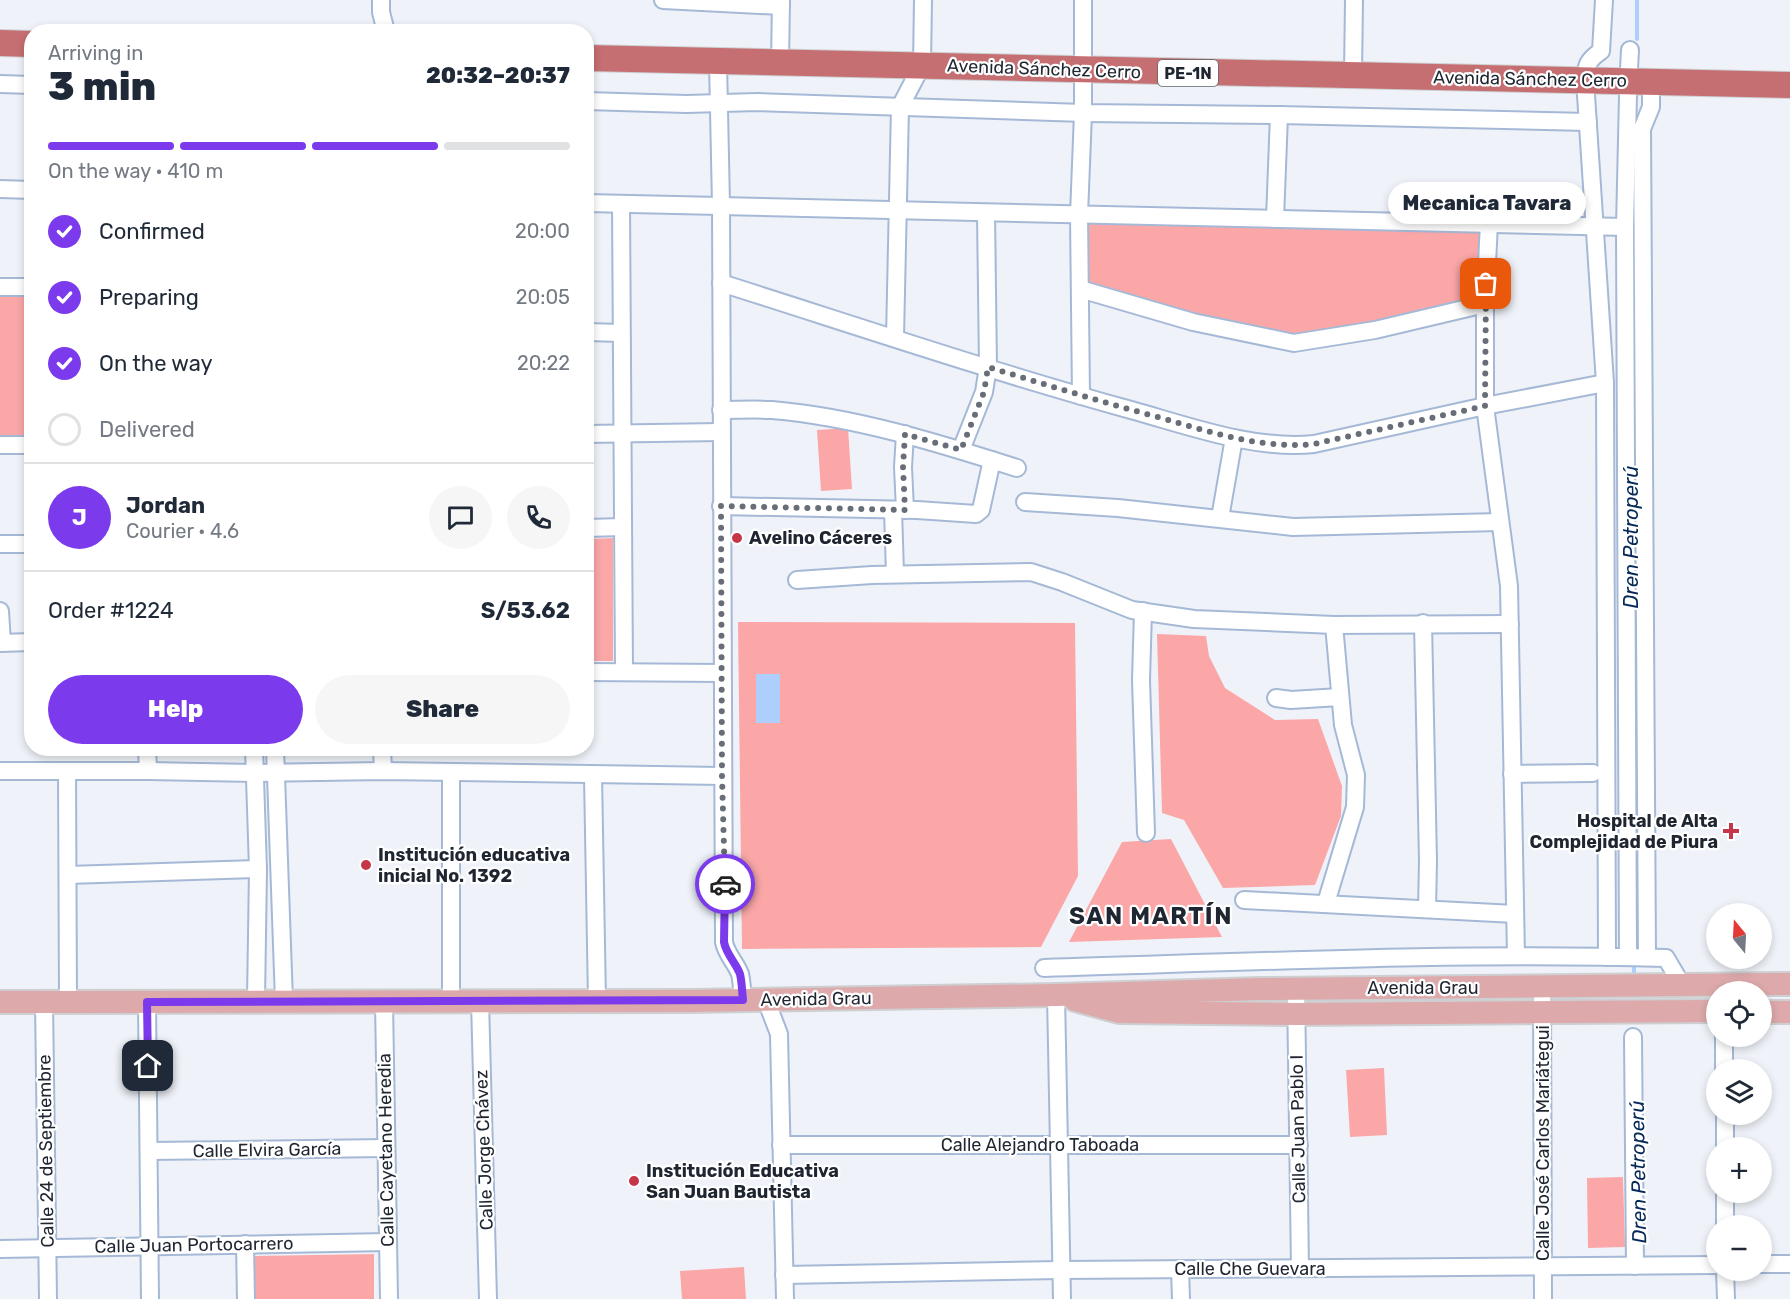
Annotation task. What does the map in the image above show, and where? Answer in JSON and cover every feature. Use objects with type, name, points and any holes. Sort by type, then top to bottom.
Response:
[{"type":"highway","points":[[0,43],[24,44]]},
{"type":"highway","name":"Avenida Sánchez Cerro","points":[[594,58],[1790,85]]},
{"type":"main road","name":"Avenida Grau","points":[[0,1002],[766,1000],[1056,995],[1138,991],[1790,984]]},
{"type":"main road","name":"Avenida Grau","points":[[1056,995],[1119,1012],[1296,1014],[1706,1011]]},
{"type":"main road","points":[[1772,1012],[1790,1012]]},
{"type":"street","points":[[381,0],[384,24]]},
{"type":"street","points":[[663,0],[781,3],[780,62]]},
{"type":"street","points":[[895,338],[900,106],[922,65],[923,0]]},
{"type":"street","points":[[1081,396],[1079,215],[1083,113],[1083,0]]},
{"type":"street","points":[[1353,74],[1354,0]]},
{"type":"street","points":[[1604,0],[1601,51],[1589,59],[1585,80],[1605,383],[1607,957]]},
{"type":"street","points":[[1629,69],[1630,50]]},
{"type":"street","points":[[718,62],[721,205],[724,942],[725,949],[733,959],[740,975],[743,1000]]},
{"type":"street","points":[[1647,957],[1642,129],[1651,107],[1651,82]]},
{"type":"street","points":[[0,84],[24,85]]},
{"type":"street","points":[[1628,95],[1625,227],[1628,957]]},
{"type":"street","points":[[594,101],[758,102],[1083,113],[1588,122]]},
{"type":"street","points":[[1275,219],[1280,115]]},
{"type":"street","points":[[0,189],[24,190]]},
{"type":"street","points":[[594,203],[1625,227]]},
{"type":"street","points":[[621,204],[624,672]]},
{"type":"street","points":[[961,450],[984,392],[988,367],[986,213]]},
{"type":"street","points":[[1490,223],[1485,304],[1485,406],[1509,586],[1516,956]]},
{"type":"street","points":[[721,283],[1081,396],[1234,438],[1314,444],[1485,406],[1605,383]]},
{"type":"street","points":[[0,287],[24,287]]},
{"type":"street","points":[[1080,289],[1192,322],[1294,343],[1375,330],[1485,304]]},
{"type":"street","points":[[594,332],[621,333]]},
{"type":"street","points":[[721,410],[771,410],[905,434],[1017,468]]},
{"type":"street","points":[[594,434],[721,432]]},
{"type":"street","points":[[895,574],[905,434]]},
{"type":"street","points":[[1220,518],[1234,438]]},
{"type":"street","points":[[0,445],[24,445]]},
{"type":"street","points":[[721,506],[976,514],[981,510],[992,460]]},
{"type":"street","points":[[1025,502],[1118,508],[1293,527],[1500,522]]},
{"type":"street","points":[[594,528],[623,527]]},
{"type":"street","points":[[0,544],[24,543]]},
{"type":"street","points":[[797,580],[895,574],[1031,572],[1132,610],[1194,619],[1334,625],[1510,624]]},
{"type":"street","points":[[0,611],[1,643],[24,642]]},
{"type":"street","points":[[1143,611],[1141,680],[1146,833]]},
{"type":"street","points":[[1423,623],[1427,909]]},
{"type":"street","points":[[1326,903],[1355,807],[1356,793],[1356,775],[1343,726],[1334,625]]},
{"type":"street","points":[[594,672],[722,673]]},
{"type":"street","points":[[1276,698],[1291,700],[1340,697]]},
{"type":"street","points":[[147,756],[147,771]]},
{"type":"street","points":[[254,756],[258,869],[256,1000]]},
{"type":"street","points":[[275,756],[284,1001]]},
{"type":"street","points":[[382,756],[383,771]]},
{"type":"street","points":[[0,771],[275,773],[383,771],[722,776]]},
{"type":"street","points":[[67,771],[68,1002]]},
{"type":"street","points":[[451,772],[451,1002]]},
{"type":"street","points":[[1512,774],[1593,773]]},
{"type":"street","points":[[593,775],[597,1001]]},
{"type":"street","points":[[68,875],[258,869]]},
{"type":"street","points":[[1244,900],[1515,914]]},
{"type":"street","points":[[1044,968],[1516,956],[1647,957],[1665,958],[1682,985]]},
{"type":"street","name":"Calle José Carlos Mariátegui","points":[[1542,987],[1543,1299]]},
{"type":"street","name":"Calle Juan Pablo I","points":[[1296,989],[1300,1268]]},
{"type":"street","points":[[1056,995],[1062,1299]]},
{"type":"street","points":[[766,1000],[779,1034],[785,1299]]},
{"type":"street","name":"Calle Jorge Chávez","points":[[480,1001],[488,1299]]},
{"type":"street","name":"Calle 24 de Septiembre","points":[[44,1002],[48,1299]]},
{"type":"street","points":[[147,1002],[150,1299]]},
{"type":"street","name":"Calle Cayetano Heredia","points":[[384,1002],[389,1299]]},
{"type":"street","points":[[1633,1037],[1635,1266]]},
{"type":"street","name":"Calle Alejandro Taboada","points":[[781,1144],[1299,1145]]},
{"type":"street","name":"Calle Elvira García","points":[[148,1151],[386,1148]]},
{"type":"street","name":"Calle Juan Portocarrero","points":[[0,1249],[388,1242]]},
{"type":"street","points":[[244,1244],[246,1299]]},
{"type":"street","points":[[1772,1264],[1790,1264]]},
{"type":"street","name":"Calle Che Guevara","points":[[784,1275],[1061,1270],[1706,1265]]},
{"type":"street","points":[[1180,1269],[1181,1299]]},
{"type":"street","points":[[1725,1281],[1726,1299]]},
{"type":"shaded area","points":[[1086,223],[1479,226],[1479,296],[1363,330],[1276,335],[1085,285]]},
{"type":"shaded area","points":[[0,294],[24,294],[24,437],[0,438]]},
{"type":"shaded area","points":[[848,428],[852,489],[821,491],[817,430]]},
{"type":"shaded area","points":[[613,538],[613,661],[594,661],[594,539]]},
{"type":"shaded area","points":[[738,622],[1075,623],[1078,876],[1041,947],[742,949]]},
{"type":"shaded area","points":[[1157,634],[1206,636],[1209,656],[1225,688],[1275,720],[1318,719],[1342,786],[1341,816],[1315,885],[1223,888],[1184,820],[1162,813]]},
{"type":"shaded area","points":[[1171,839],[1222,937],[1069,942],[1122,842]]},
{"type":"shaded area","points":[[1384,1068],[1387,1135],[1350,1137],[1346,1070]]},
{"type":"shaded area","points":[[1623,1177],[1625,1247],[1588,1248],[1587,1178]]},
{"type":"shaded area","points":[[374,1254],[374,1299],[255,1299],[254,1256]]},
{"type":"shaded area","points":[[744,1267],[746,1299],[682,1299],[680,1271]]},
{"type":"water","points":[[756,674],[780,674],[780,723],[756,723]]},
{"type":"waterway","name":"Dren Petroperú","points":[[1637,0],[1637,39]]},
{"type":"waterway","name":"Dren Petroperú","points":[[1634,961],[1634,977]]},
{"type":"way so far","points":[[725,884],[722,776],[721,506],[905,510],[903,467],[905,434],[961,450],[984,392],[988,367],[1081,396],[1234,438],[1302,445],[1485,406],[1486,284]]},
{"type":"place","name":"Mecanica Tavara","points":[[1486,284]]},
{"type":"place","name":"Avelino Cáceres","points":[[737,538]]},
{"type":"place","name":"Hospital de Alta Complejidad de Piura","points":[[1731,831]]},
{"type":"place","name":"Institución educativa inicial No. 1392","points":[[366,865]]},
{"type":"place","name":"Institución Educativa San Juan Bautista","points":[[634,1181]]},
{"type":"district","name":"SAN MARTÍN","points":[[1151,916]]},
{"type":"route","points":[[148,1066],[147,1002],[743,1000],[740,975],[733,959],[725,949],[725,884]]}]
